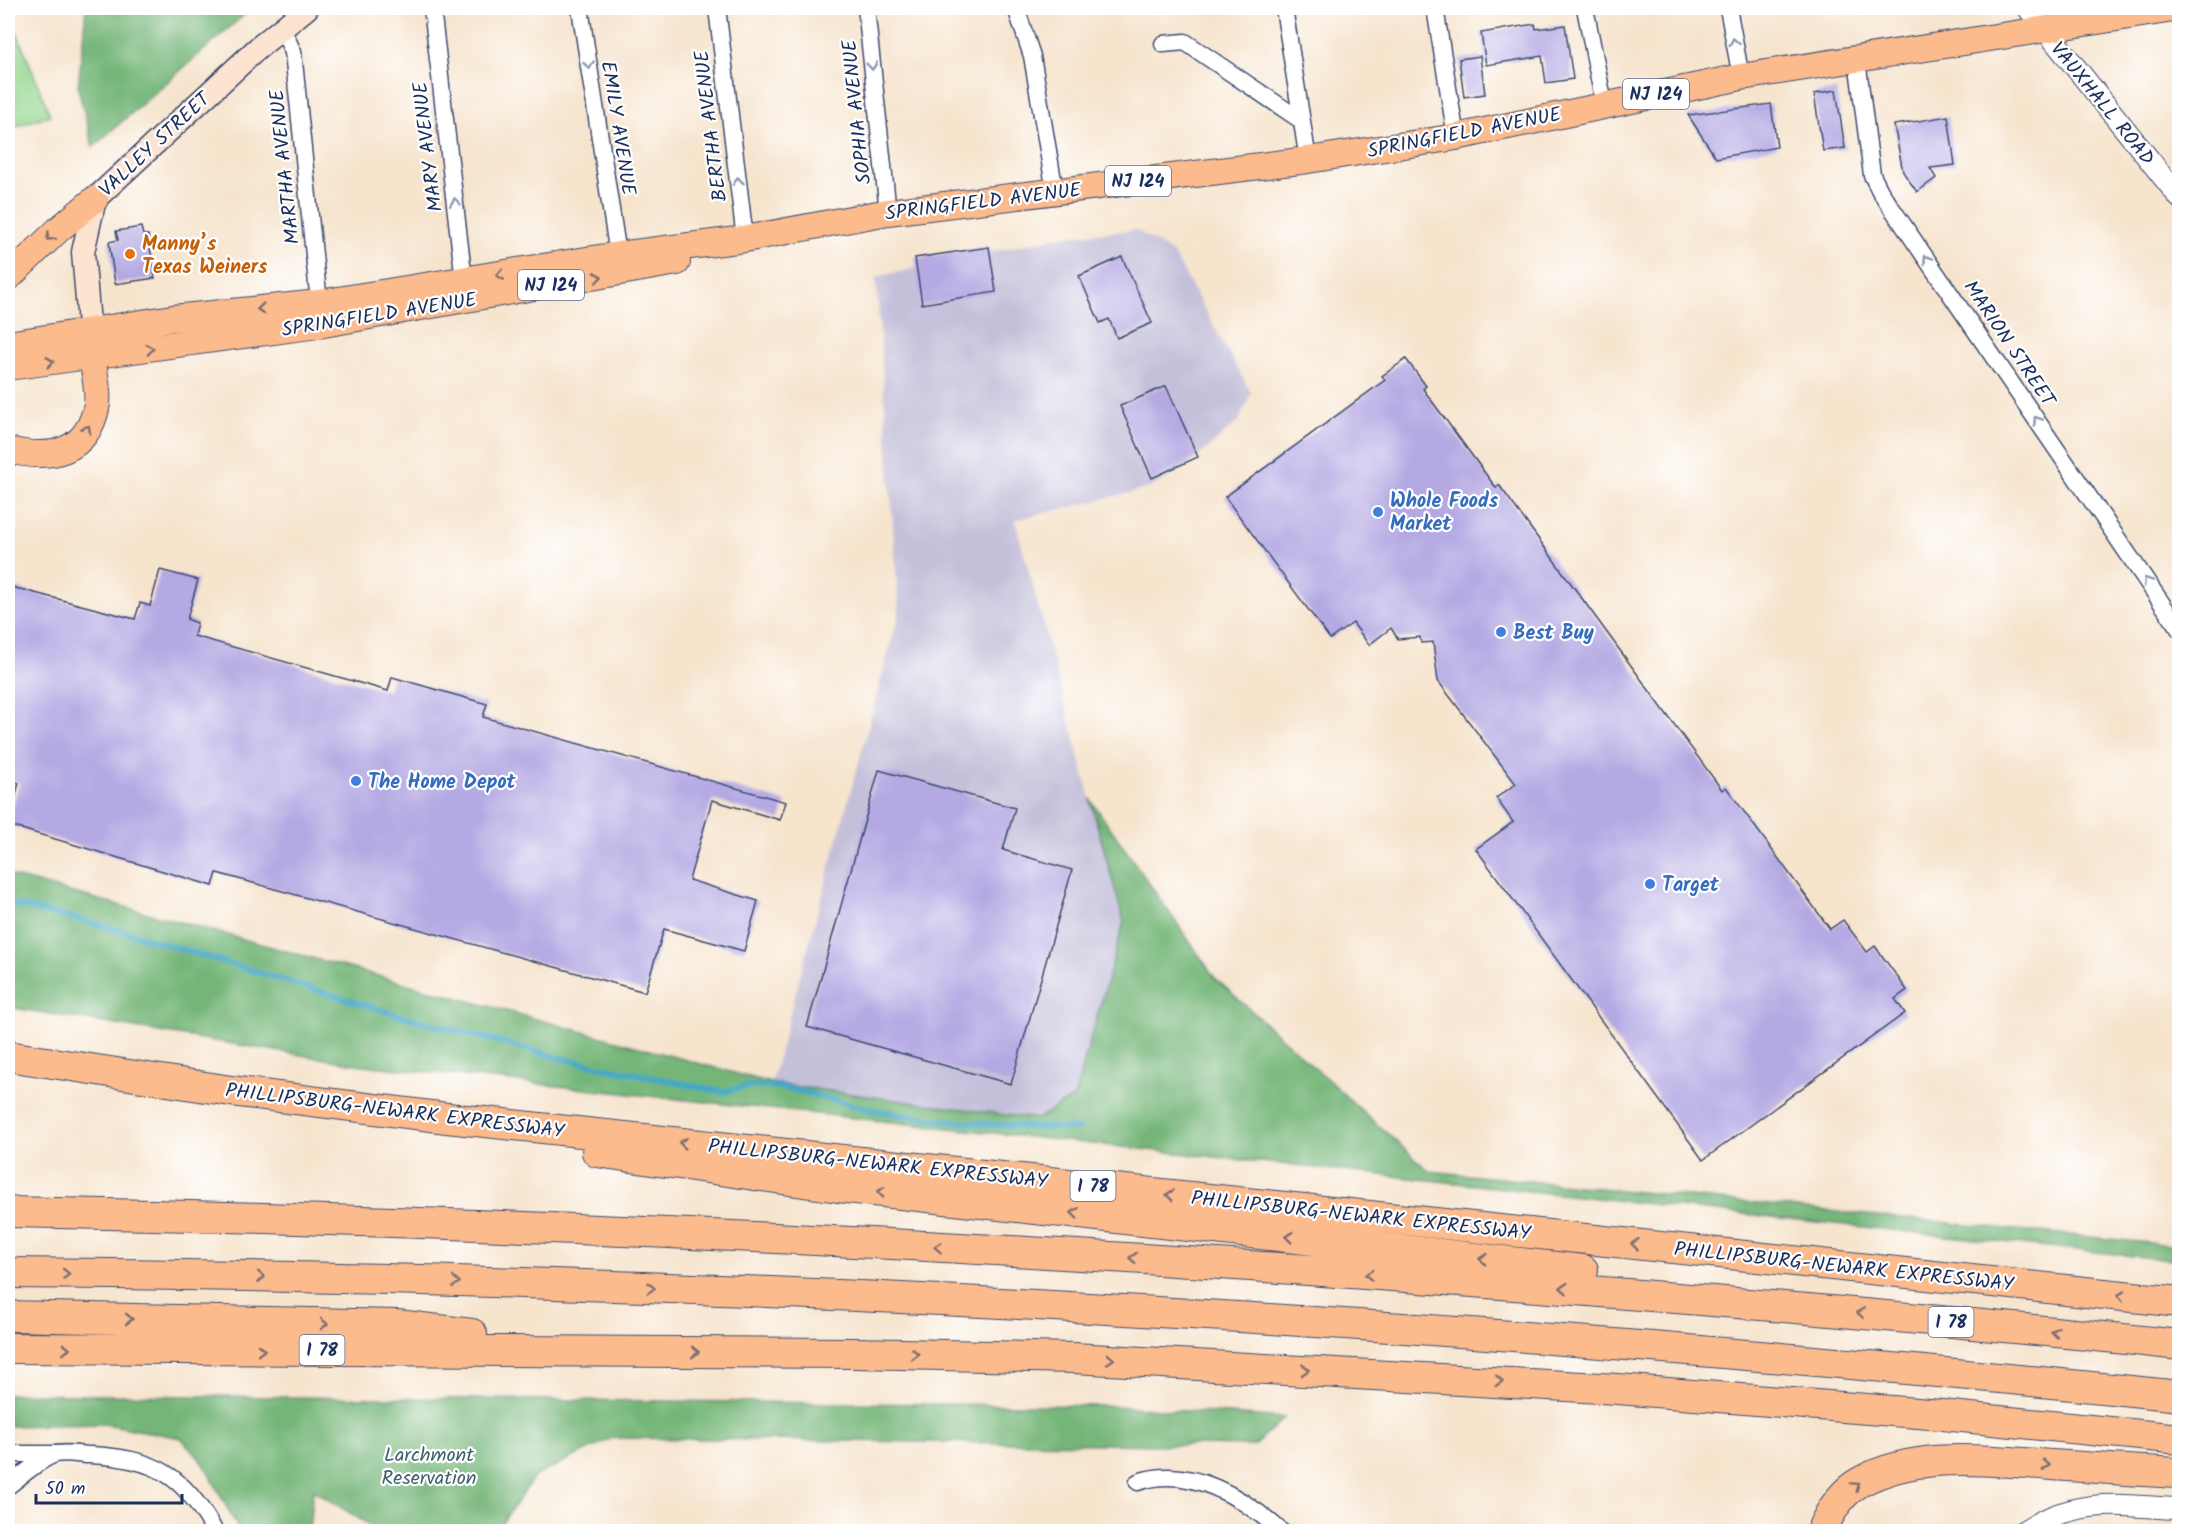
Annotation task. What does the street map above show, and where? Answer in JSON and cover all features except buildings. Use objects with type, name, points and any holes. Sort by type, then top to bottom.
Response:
[{"type":"highway","name":"PHILLIPSBURG-NEWARK EXPRESSWAY","points":[[8,1056],[210,1088],[447,1118],[2180,1302]]},
{"type":"highway","points":[[447,1118],[610,1155],[751,1175],[1655,1278],[1790,1307]]},
{"type":"highway","name":"I 78","points":[[8,1212],[390,1222],[813,1240],[1237,1265],[1790,1307],[2180,1345]]},
{"type":"highway","points":[[8,1273],[620,1286],[1173,1312],[1633,1345],[2180,1396]]},
{"type":"highway","points":[[8,1316],[397,1325],[637,1351]]},
{"type":"highway","name":"I 78","points":[[8,1348],[637,1351],[1074,1358],[1312,1370],[1724,1397],[2180,1439]]},
{"type":"highway","points":[[1821,1532],[1835,1506],[1858,1483],[1911,1464],[1932,1461],[1982,1461],[2180,1473]]},
{"type":"main road","name":"VALLEY STREET","points":[[92,357],[83,252],[95,199],[282,28],[307,8]]},
{"type":"main road","name":"SPRINGFIELD AVENUE","points":[[8,344],[173,318],[319,303],[618,255],[745,239],[888,212],[1308,160],[1456,137],[1604,104],[1741,77],[2180,8]]},
{"type":"main road","points":[[8,278],[58,230],[95,199]]},
{"type":"main road","name":"SPRINGFIELD AVENUE","points":[[8,367],[318,325],[665,266],[745,239]]},
{"type":"main road","points":[[8,450],[39,456],[61,452],[74,446],[89,429],[97,402],[92,357]]},
{"type":"street","name":"MARY AVENUE","points":[[432,8],[464,281]]},
{"type":"street","name":"EMILY AVENUE","points":[[580,8],[618,255]]},
{"type":"street","name":"BERTHA AVENUE","points":[[717,8],[745,239]]},
{"type":"street","name":"SOPHIA AVENUE","points":[[866,8],[888,212]]},
{"type":"street","points":[[1016,8],[1032,56],[1055,192]]},
{"type":"street","points":[[1284,8],[1308,160]]},
{"type":"street","points":[[1435,8],[1456,137]]},
{"type":"street","points":[[1585,8],[1604,104]]},
{"type":"street","points":[[1728,8],[1741,77]]},
{"type":"street","name":"VAUXHALL ROAD","points":[[2028,8],[2180,198]]},
{"type":"street","name":"MARTHA AVENUE","points":[[282,28],[293,52],[319,303]]},
{"type":"street","points":[[1163,44],[1185,42],[1302,121]]},
{"type":"street","name":"MARION STREET","points":[[1857,60],[1872,174],[1880,191],[2180,630]]},
{"type":"street","points":[[8,1454],[119,1456],[141,1461],[163,1470],[189,1491],[215,1532]]},
{"type":"street","points":[[8,1486],[55,1454]]},
{"type":"street","points":[[1138,1482],[1155,1476],[1173,1476],[1210,1486],[1246,1503],[1282,1532]]},
{"type":"street","points":[[2022,1532],[2059,1512],[2082,1506],[2180,1509]]},
{"type":"shaded area","points":[[1136,230],[1173,253],[1251,393],[1239,421],[1186,467],[1150,488],[1015,520],[1124,922],[1074,1097],[1037,1119],[771,1083],[899,614],[876,277],[1064,236]]},
{"type":"green space","points":[[86,8],[239,8],[244,15],[93,147],[78,88]]},
{"type":"green space","points":[[8,10],[50,115],[8,129]]},
{"type":"green space","points":[[1090,799],[1215,978],[1429,1171],[2179,1246],[2179,1261],[362,1065],[8,1007],[8,875],[771,1083],[1037,1119],[1074,1097],[1124,922]]},
{"type":"green space","name":"Larchmont Reservation","points":[[8,1394],[1116,1406],[1284,1418],[1254,1446],[612,1438],[535,1476],[496,1531],[379,1531],[313,1490],[309,1531],[240,1532],[204,1464],[181,1438],[105,1424],[8,1426]]},
{"type":"waterway","points":[[8,903],[112,928],[398,1015],[564,1059],[723,1092],[741,1087],[777,1087],[903,1115],[976,1124],[1079,1129]]},
{"type":"place","name":"Manny’s Texas Weiners","points":[[130,254]]},
{"type":"place","name":"Whole Foods Market","points":[[1378,512]]},
{"type":"place","name":"Best Buy","points":[[1501,632]]},
{"type":"place","name":"The Home Depot","points":[[356,781]]},
{"type":"place","name":"Target","points":[[1650,884]]}]
